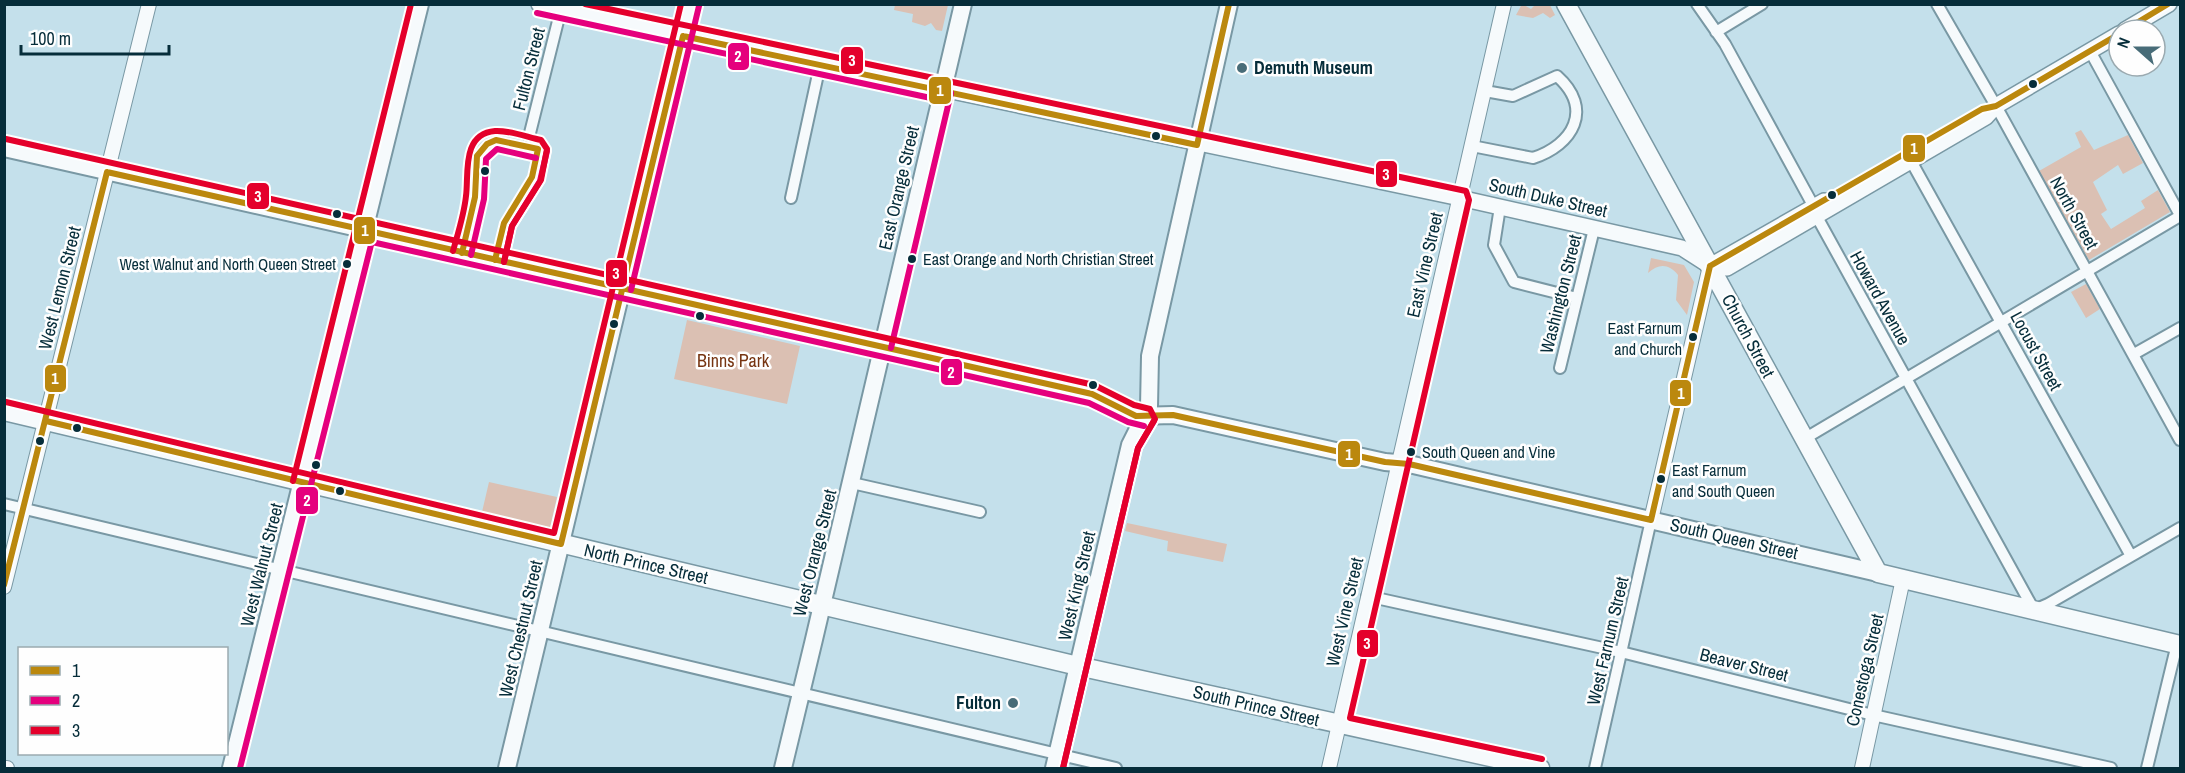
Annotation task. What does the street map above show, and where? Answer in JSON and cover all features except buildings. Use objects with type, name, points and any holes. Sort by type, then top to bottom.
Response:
[{"type":"highway","name":"Church Street","points":[[1566,4],[1878,573]]},
{"type":"highway","name":"North Prince Street","points":[[4,411],[1078,666]]},
{"type":"highway","name":"South Queen Street","points":[[1878,573],[2179,645]]},
{"type":"highway","name":"South Prince Street","points":[[1078,666],[1540,768]]},
{"type":"main road","name":"West Walnut Street","points":[[231,768],[420,4]]},
{"type":"main road","name":"South Duke Street","points":[[538,4],[1197,145],[1460,198],[1682,248],[1710,266]]},
{"type":"main road","name":"West Chestnut Street","points":[[507,768],[690,4]]},
{"type":"main road","name":"East Orange Street","points":[[882,346],[963,4]]},
{"type":"main road","points":[[4,148],[1092,394],[1131,414],[1146,417],[1150,402],[1150,356],[1230,4]]},
{"type":"main road","points":[[2145,18],[2169,4]]},
{"type":"main road","points":[[1710,266],[1911,162],[1986,117],[1996,106],[2107,41]]},
{"type":"main road","points":[[1815,212],[1982,109],[1996,106]]},
{"type":"main road","name":"West Orange Street","points":[[783,768],[852,483],[882,346]]},
{"type":"main road","name":"South Queen Street","points":[[1146,417],[1173,415],[1397,463],[1878,573]]},
{"type":"main road","name":"West King Street","points":[[1055,762],[1130,446],[1146,417]]},
{"type":"street","name":"West Lemon Street","points":[[4,587],[148,4]]},
{"type":"street","name":"East Vine Street","points":[[1397,463],[1504,4]]},
{"type":"street","name":"Howard Avenue","points":[[1697,4],[1725,44],[2034,610]]},
{"type":"street","points":[[1716,32],[1762,4]]},
{"type":"street","name":"North Street","points":[[1937,4],[2181,440]]},
{"type":"street","name":"Fulton Street","points":[[529,137],[561,9]]},
{"type":"street","points":[[1804,439],[2181,215],[2090,51]]},
{"type":"street","points":[[791,198],[820,65]]},
{"type":"street","points":[[1472,146],[1533,158],[1542,155],[1567,136],[1577,122],[1577,109],[1557,76],[1513,96],[1485,91]]},
{"type":"street","name":"Locust Street","points":[[1911,162],[2131,556]]},
{"type":"street","points":[[1500,207],[1494,244],[1514,282],[1577,298]]},
{"type":"street","name":"Washington Street","points":[[1560,368],[1594,229]]},
{"type":"street","points":[[1651,520],[1710,266]]},
{"type":"street","points":[[2134,354],[2181,328]]},
{"type":"street","name":"West Vine Street","points":[[1329,768],[1397,463]]},
{"type":"street","points":[[852,483],[980,512]]},
{"type":"street","points":[[4,504],[801,696],[1055,762],[1116,768]]},
{"type":"street","name":"West Farnum Street","points":[[1595,768],[1651,520]]},
{"type":"street","points":[[2034,610],[2181,528]]},
{"type":"street","name":"Conestoga Street","points":[[1862,768],[1903,579]]},
{"type":"street","name":"Beaver Street","points":[[1368,596],[1623,652],[1873,715],[2111,768]]},
{"type":"street","points":[[2147,768],[2179,645]]},
{"type":"green space","points":[[1522,4],[1531,9],[1535,5],[1550,5],[1555,15],[1550,18],[1543,13],[1533,18],[1516,15]]},
{"type":"green space","points":[[895,5],[948,5],[942,31],[936,30],[931,23],[925,26],[912,22],[913,14],[894,10]]},
{"type":"green space","points":[[2081,130],[2094,150],[2128,135],[2143,163],[2123,174],[2118,165],[2093,182],[2107,210],[2101,214],[2111,229],[2145,208],[2141,201],[2158,190],[2170,212],[2089,260],[2039,171],[2081,147],[2075,133]]},
{"type":"green space","points":[[1651,258],[1684,265],[1694,282],[1687,315],[1676,300],[1678,275],[1664,266],[1648,273]]},
{"type":"green space","points":[[2086,284],[2100,309],[2086,318],[2071,292]]},
{"type":"green space","name":"Binns Park","points":[[687,320],[800,346],[787,404],[674,379]]},
{"type":"green space","points":[[489,482],[557,497],[550,528],[482,512]]},
{"type":"green space","points":[[1127,523],[1227,544],[1223,562],[1167,551],[1168,541],[1125,531]]},
{"type":"transit line","name":"3","points":[[293,481],[411,4]]},
{"type":"transit line","name":"3","points":[[585,4],[1466,191],[1469,200],[1350,718],[1542,759]]},
{"type":"transit line","name":"3","points":[[6,402],[554,533],[681,4]]},
{"type":"transit line","name":"1","points":[[1197,145],[1229,4]]},
{"type":"transit line","name":"1","points":[[2145,18],[2168,4]]},
{"type":"transit line","name":"2","points":[[631,290],[699,6]]},
{"type":"transit line","name":"2","points":[[537,13],[940,100]]},
{"type":"transit line","name":"1","points":[[683,36],[1197,145]]},
{"type":"transit line","name":"1","points":[[561,544],[683,36]]},
{"type":"transit line","name":"1","points":[[1710,266],[1982,109],[1996,106],[2107,41]]},
{"type":"transit line","name":"2","points":[[891,348],[951,93]]},
{"type":"transit line","name":"3","points":[[453,251],[464,210],[469,156],[472,147],[484,134],[495,131],[512,133],[541,140],[547,149],[541,180],[512,226],[504,262]]},
{"type":"transit line","name":"3","points":[[6,139],[1094,385],[1134,405],[1150,409],[1155,419],[1138,448],[1063,768]]},
{"type":"transit line","name":"1","points":[[462,253],[475,197],[477,156],[487,144],[496,140],[538,149]]},
{"type":"transit line","name":"2","points":[[471,255],[484,199],[486,159],[497,149],[536,158]]},
{"type":"transit line","name":"1","points":[[495,260],[504,223],[532,177],[538,149]]},
{"type":"transit line","name":"2","points":[[504,262],[512,226],[540,181],[547,151]]},
{"type":"transit line","name":"1","points":[[107,172],[1092,394],[1136,416],[1173,415],[1385,462],[1409,464],[1651,520]]},
{"type":"transit line","name":"1","points":[[4,585],[107,172]]},
{"type":"transit line","name":"2","points":[[240,768],[374,233]]},
{"type":"transit line","name":"2","points":[[363,240],[1089,403],[1128,422],[1144,426]]},
{"type":"transit line","name":"1","points":[[1651,520],[1710,266]]},
{"type":"transit line","name":"1","points":[[46,421],[561,544]]},
{"type":"transit line","name":"2","points":[[1063,768],[1138,448],[1154,421]]},
{"type":"place","name":"Demuth Museum","points":[[1242,68]]},
{"type":"place","name":"East Orange and North Christian Street","points":[[912,259]]},
{"type":"place","name":"West Walnut and North Queen Street","points":[[347,264]]},
{"type":"place","name":"East Farnum and Church","points":[[1693,337]]},
{"type":"place","name":"South Queen and Vine","points":[[1411,452]]},
{"type":"place","name":"East Farnum and South Queen","points":[[1661,479]]},
{"type":"place","name":"Fulton","points":[[1013,703]]}]
